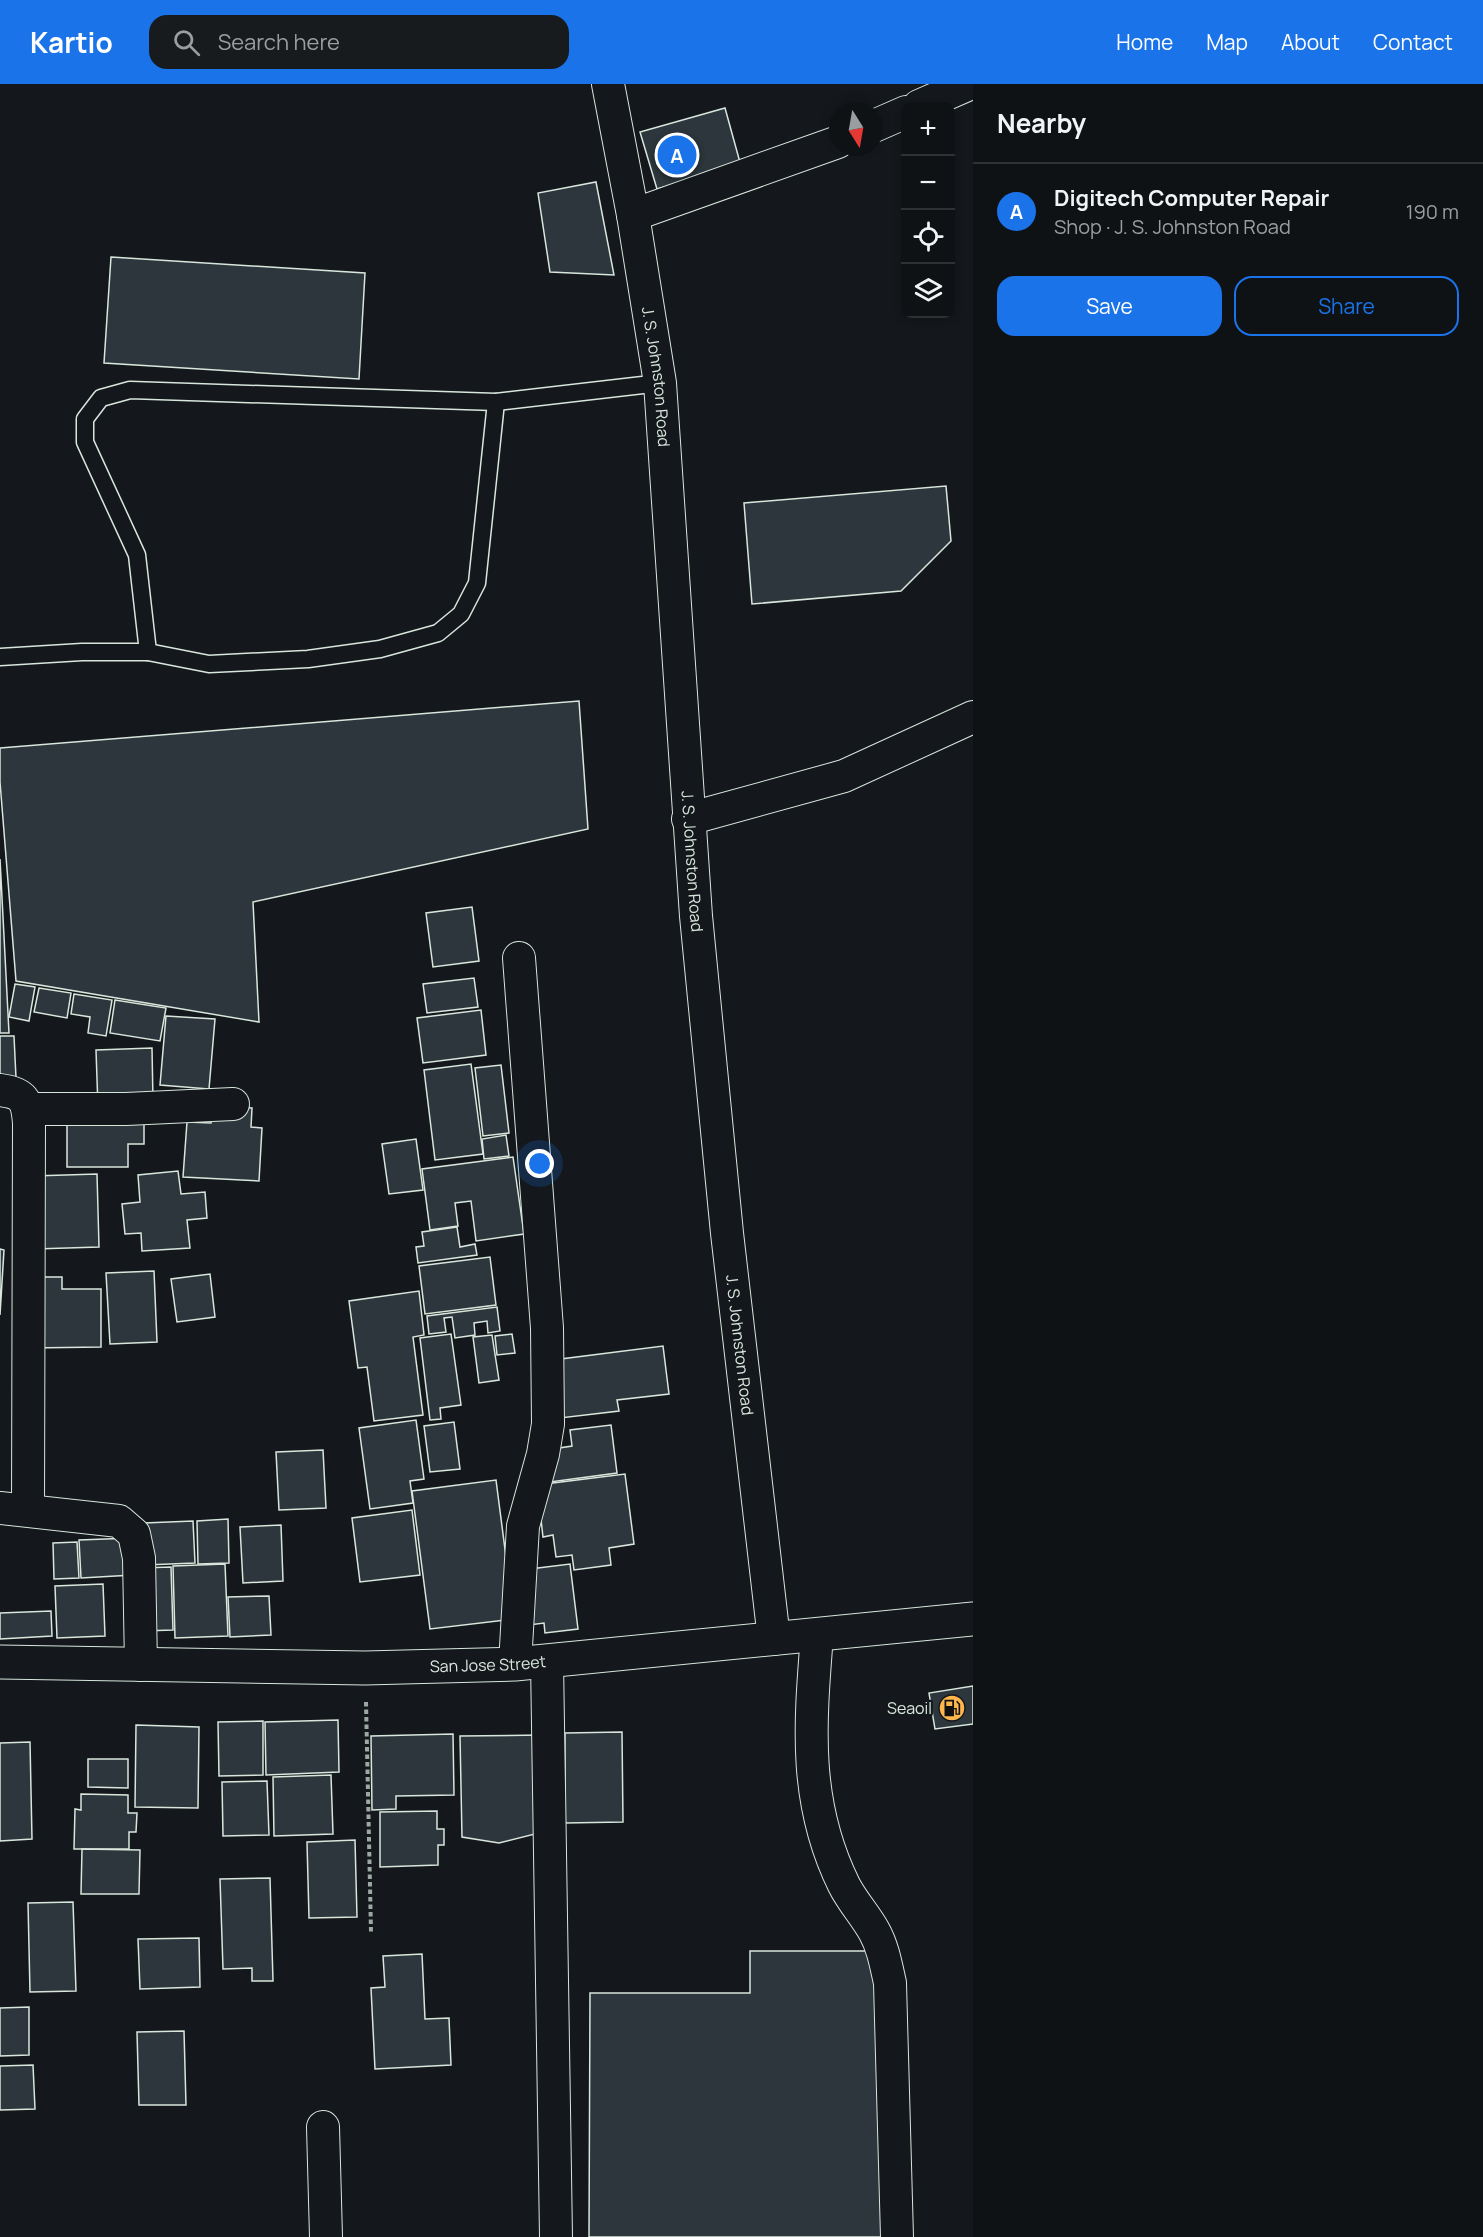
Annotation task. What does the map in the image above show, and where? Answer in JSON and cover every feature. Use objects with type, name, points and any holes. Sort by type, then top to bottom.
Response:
[{"type":"main road","name":"San Jose Street","points":[[0,1662],[365,1668],[515,1664],[973,1619]]},
{"type":"street","name":"J. S. Johnston Road","points":[[608,84],[633,215],[660,383],[688,819],[729,1245],[774,1639]]},
{"type":"street","points":[[928,102],[967,85]]},
{"type":"street","points":[[883,122],[901,114]]},
{"type":"street","points":[[633,215],[829,145]]},
{"type":"street","points":[[688,819],[844,776],[973,717]]},
{"type":"street","points":[[515,1664],[523,1526],[543,1454],[549,1388],[547,1328],[519,958]]},
{"type":"street","points":[[0,1090],[19,1093],[25,1099],[28,1109],[14,1509],[119,1521],[134,1534],[139,1558],[141,1665]]},
{"type":"street","points":[[28,1109],[126,1109],[233,1104]]},
{"type":"street","points":[[817,1635],[810,1724],[811,1773],[822,1831],[844,1886],[875,1932],[885,1958],[890,1983],[897,2237]]},
{"type":"street","points":[[547,1661],[556,2237]]},
{"type":"street","points":[[323,2127],[326,2237]]},
{"type":"lane","points":[[148,652],[137,555],[85,442],[85,419],[101,398],[130,390],[496,402],[660,383]]},
{"type":"lane","points":[[0,657],[148,652],[209,664],[308,659],[380,649],[438,633],[461,614],[477,583],[496,402]]},
{"type":"path","points":[[365,1668],[371,1932]]},
{"type":"building","points":[[725,108],[741,166],[657,189],[640,132]]},
{"type":"building","points":[[596,182],[614,275],[550,272],[538,193]]},
{"type":"building","points":[[111,257],[365,273],[359,379],[104,363]]},
{"type":"building","points":[[946,486],[951,541],[901,591],[752,604],[744,503]]},
{"type":"building","points":[[579,701],[588,829],[253,902],[259,1022],[16,981],[0,782],[0,748]]},
{"type":"building","points":[[0,859],[9,1033],[0,1033]]},
{"type":"building","points":[[472,907],[479,961],[433,967],[426,913]]},
{"type":"building","points":[[474,978],[478,1007],[427,1013],[423,984]]},
{"type":"building","points":[[15,984],[35,987],[29,1021],[9,1017]]},
{"type":"building","points":[[39,988],[71,993],[67,1018],[34,1012]]},
{"type":"building","points":[[74,994],[112,1000],[106,1036],[88,1033],[90,1017],[71,1014]]},
{"type":"building","points":[[115,1000],[166,1008],[160,1041],[110,1033]]},
{"type":"building","points":[[481,1010],[486,1055],[423,1063],[417,1018]]},
{"type":"building","points":[[166,1016],[215,1019],[209,1089],[160,1085]]},
{"type":"building","points":[[0,1036],[14,1036],[16,1078],[0,1079]]},
{"type":"building","points":[[152,1048],[153,1101],[98,1108],[96,1050]]},
{"type":"building","points":[[471,1064],[483,1154],[435,1160],[424,1070]]},
{"type":"building","points":[[501,1065],[509,1133],[483,1136],[475,1068]]},
{"type":"building","points":[[212,1106],[252,1108],[251,1127],[262,1128],[259,1181],[183,1177],[187,1122],[211,1123]]},
{"type":"building","points":[[144,1116],[144,1144],[128,1144],[128,1167],[67,1167],[67,1117]]},
{"type":"building","points":[[506,1135],[509,1156],[484,1159],[482,1139]]},
{"type":"building","points":[[416,1139],[423,1190],[389,1194],[382,1144]]},
{"type":"building","points":[[513,1157],[524,1234],[476,1241],[471,1201],[455,1203],[458,1226],[430,1230],[422,1169]]},
{"type":"building","points":[[178,1171],[181,1194],[205,1192],[207,1218],[187,1220],[190,1248],[142,1251],[141,1233],[125,1234],[122,1204],[140,1202],[138,1175]]},
{"type":"building","points":[[97,1174],[99,1247],[35,1249],[33,1176]]},
{"type":"building","points":[[457,1227],[460,1247],[475,1244],[477,1255],[418,1263],[416,1247],[424,1246],[422,1232]]},
{"type":"building","points":[[0,1249],[4,1250],[0,1315]]},
{"type":"building","points":[[490,1257],[496,1305],[425,1314],[419,1266]]},
{"type":"building","points":[[154,1271],[157,1342],[110,1344],[106,1273]]},
{"type":"building","points":[[210,1274],[215,1317],[177,1322],[171,1279]]},
{"type":"building","points":[[29,1277],[62,1277],[62,1289],[101,1289],[101,1347],[29,1348]]},
{"type":"building","points":[[419,1291],[424,1335],[413,1337],[423,1415],[374,1421],[367,1367],[358,1368],[349,1301]]},
{"type":"building","points":[[497,1307],[500,1331],[488,1333],[487,1321],[474,1323],[475,1335],[455,1338],[452,1317],[444,1318],[446,1332],[429,1334],[427,1316]]},
{"type":"building","points":[[451,1334],[461,1405],[440,1408],[441,1419],[430,1420],[420,1338]]},
{"type":"building","points":[[512,1334],[515,1353],[497,1355],[495,1336]]},
{"type":"building","points":[[492,1335],[499,1380],[479,1383],[473,1337]]},
{"type":"building","points":[[663,1346],[669,1394],[617,1400],[619,1411],[560,1418],[553,1360]]},
{"type":"building","points":[[416,1420],[424,1479],[410,1481],[413,1503],[370,1509],[359,1428]]},
{"type":"building","points":[[454,1422],[460,1469],[430,1472],[424,1426]]},
{"type":"building","points":[[611,1425],[617,1473],[550,1482],[546,1450],[572,1446],[570,1430]]},
{"type":"building","points":[[323,1450],[326,1508],[279,1510],[276,1452]]},
{"type":"building","points":[[625,1474],[634,1544],[609,1548],[611,1565],[574,1570],[572,1555],[556,1557],[553,1535],[543,1537],[537,1485]]},
{"type":"building","points":[[496,1480],[514,1619],[430,1629],[412,1491]]},
{"type":"building","points":[[412,1510],[420,1575],[360,1582],[352,1518]]},
{"type":"building","points":[[228,1519],[229,1563],[198,1564],[197,1521]]},
{"type":"building","points":[[193,1521],[195,1563],[145,1565],[144,1523]]},
{"type":"building","points":[[281,1525],[283,1581],[243,1583],[240,1527]]},
{"type":"building","points":[[132,1538],[133,1575],[81,1578],[79,1540]]},
{"type":"building","points":[[77,1542],[79,1578],[54,1579],[53,1543]]},
{"type":"building","points":[[225,1564],[228,1636],[175,1638],[173,1566]]},
{"type":"building","points":[[570,1564],[578,1629],[545,1633],[544,1623],[529,1625],[522,1570]]},
{"type":"building","points":[[171,1567],[173,1630],[142,1631],[140,1568]]},
{"type":"building","points":[[103,1584],[105,1636],[57,1638],[55,1586]]},
{"type":"building","points":[[269,1596],[271,1635],[230,1637],[228,1597]]},
{"type":"building","points":[[51,1611],[52,1636],[0,1639],[0,1613]]},
{"type":"building","name":"Seaoil","points":[[973,1686],[973,1724],[935,1729],[929,1693]]},
{"type":"building","points":[[338,1720],[339,1772],[266,1775],[265,1722]]},
{"type":"building","points":[[263,1721],[263,1775],[219,1776],[218,1722]]},
{"type":"building","points":[[136,1725],[199,1727],[198,1808],[135,1807]]},
{"type":"building","points":[[622,1732],[623,1822],[565,1823],[565,1733]]},
{"type":"building","points":[[453,1734],[454,1795],[396,1796],[396,1809],[372,1810],[371,1736]]},
{"type":"building","points":[[543,1735],[543,1832],[499,1843],[462,1837],[460,1736]]},
{"type":"building","points":[[30,1742],[32,1839],[0,1841],[0,1743]]},
{"type":"building","points":[[88,1759],[128,1759],[128,1788],[88,1787]]},
{"type":"building","points":[[331,1775],[333,1834],[274,1836],[273,1777]]},
{"type":"building","points":[[267,1781],[269,1835],[223,1836],[222,1782]]},
{"type":"building","points":[[81,1794],[128,1795],[128,1813],[137,1813],[136,1832],[129,1832],[129,1849],[74,1849],[75,1809],[81,1810]]},
{"type":"building","points":[[437,1811],[437,1829],[444,1829],[444,1845],[438,1845],[438,1865],[380,1867],[380,1812]]},
{"type":"building","points":[[355,1840],[357,1917],[309,1918],[307,1842]]},
{"type":"building","points":[[82,1849],[140,1850],[139,1894],[81,1894]]},
{"type":"building","points":[[270,1878],[273,1981],[252,1981],[252,1968],[223,1969],[220,1879]]},
{"type":"building","points":[[73,1902],[76,1991],[30,1992],[28,1903]]},
{"type":"building","points":[[199,1938],[200,1987],[140,1989],[138,1939]]},
{"type":"building","points":[[750,1951],[882,1951],[881,2237],[589,2237],[590,1993],[750,1993]]},
{"type":"building","points":[[422,1954],[425,2019],[449,2018],[451,2065],[375,2069],[371,1988],[385,1987],[383,1956]]},
{"type":"building","points":[[29,2007],[29,2055],[0,2056],[0,2008]]},
{"type":"building","points":[[184,2031],[186,2105],[139,2105],[137,2032]]},
{"type":"building","points":[[33,2065],[35,2109],[0,2110],[0,2066]]},
{"type":"place","name":"Digitech Computer Repair","points":[[677,155]]},
{"type":"place","name":"Seaoil","points":[[952,1708]]}]
